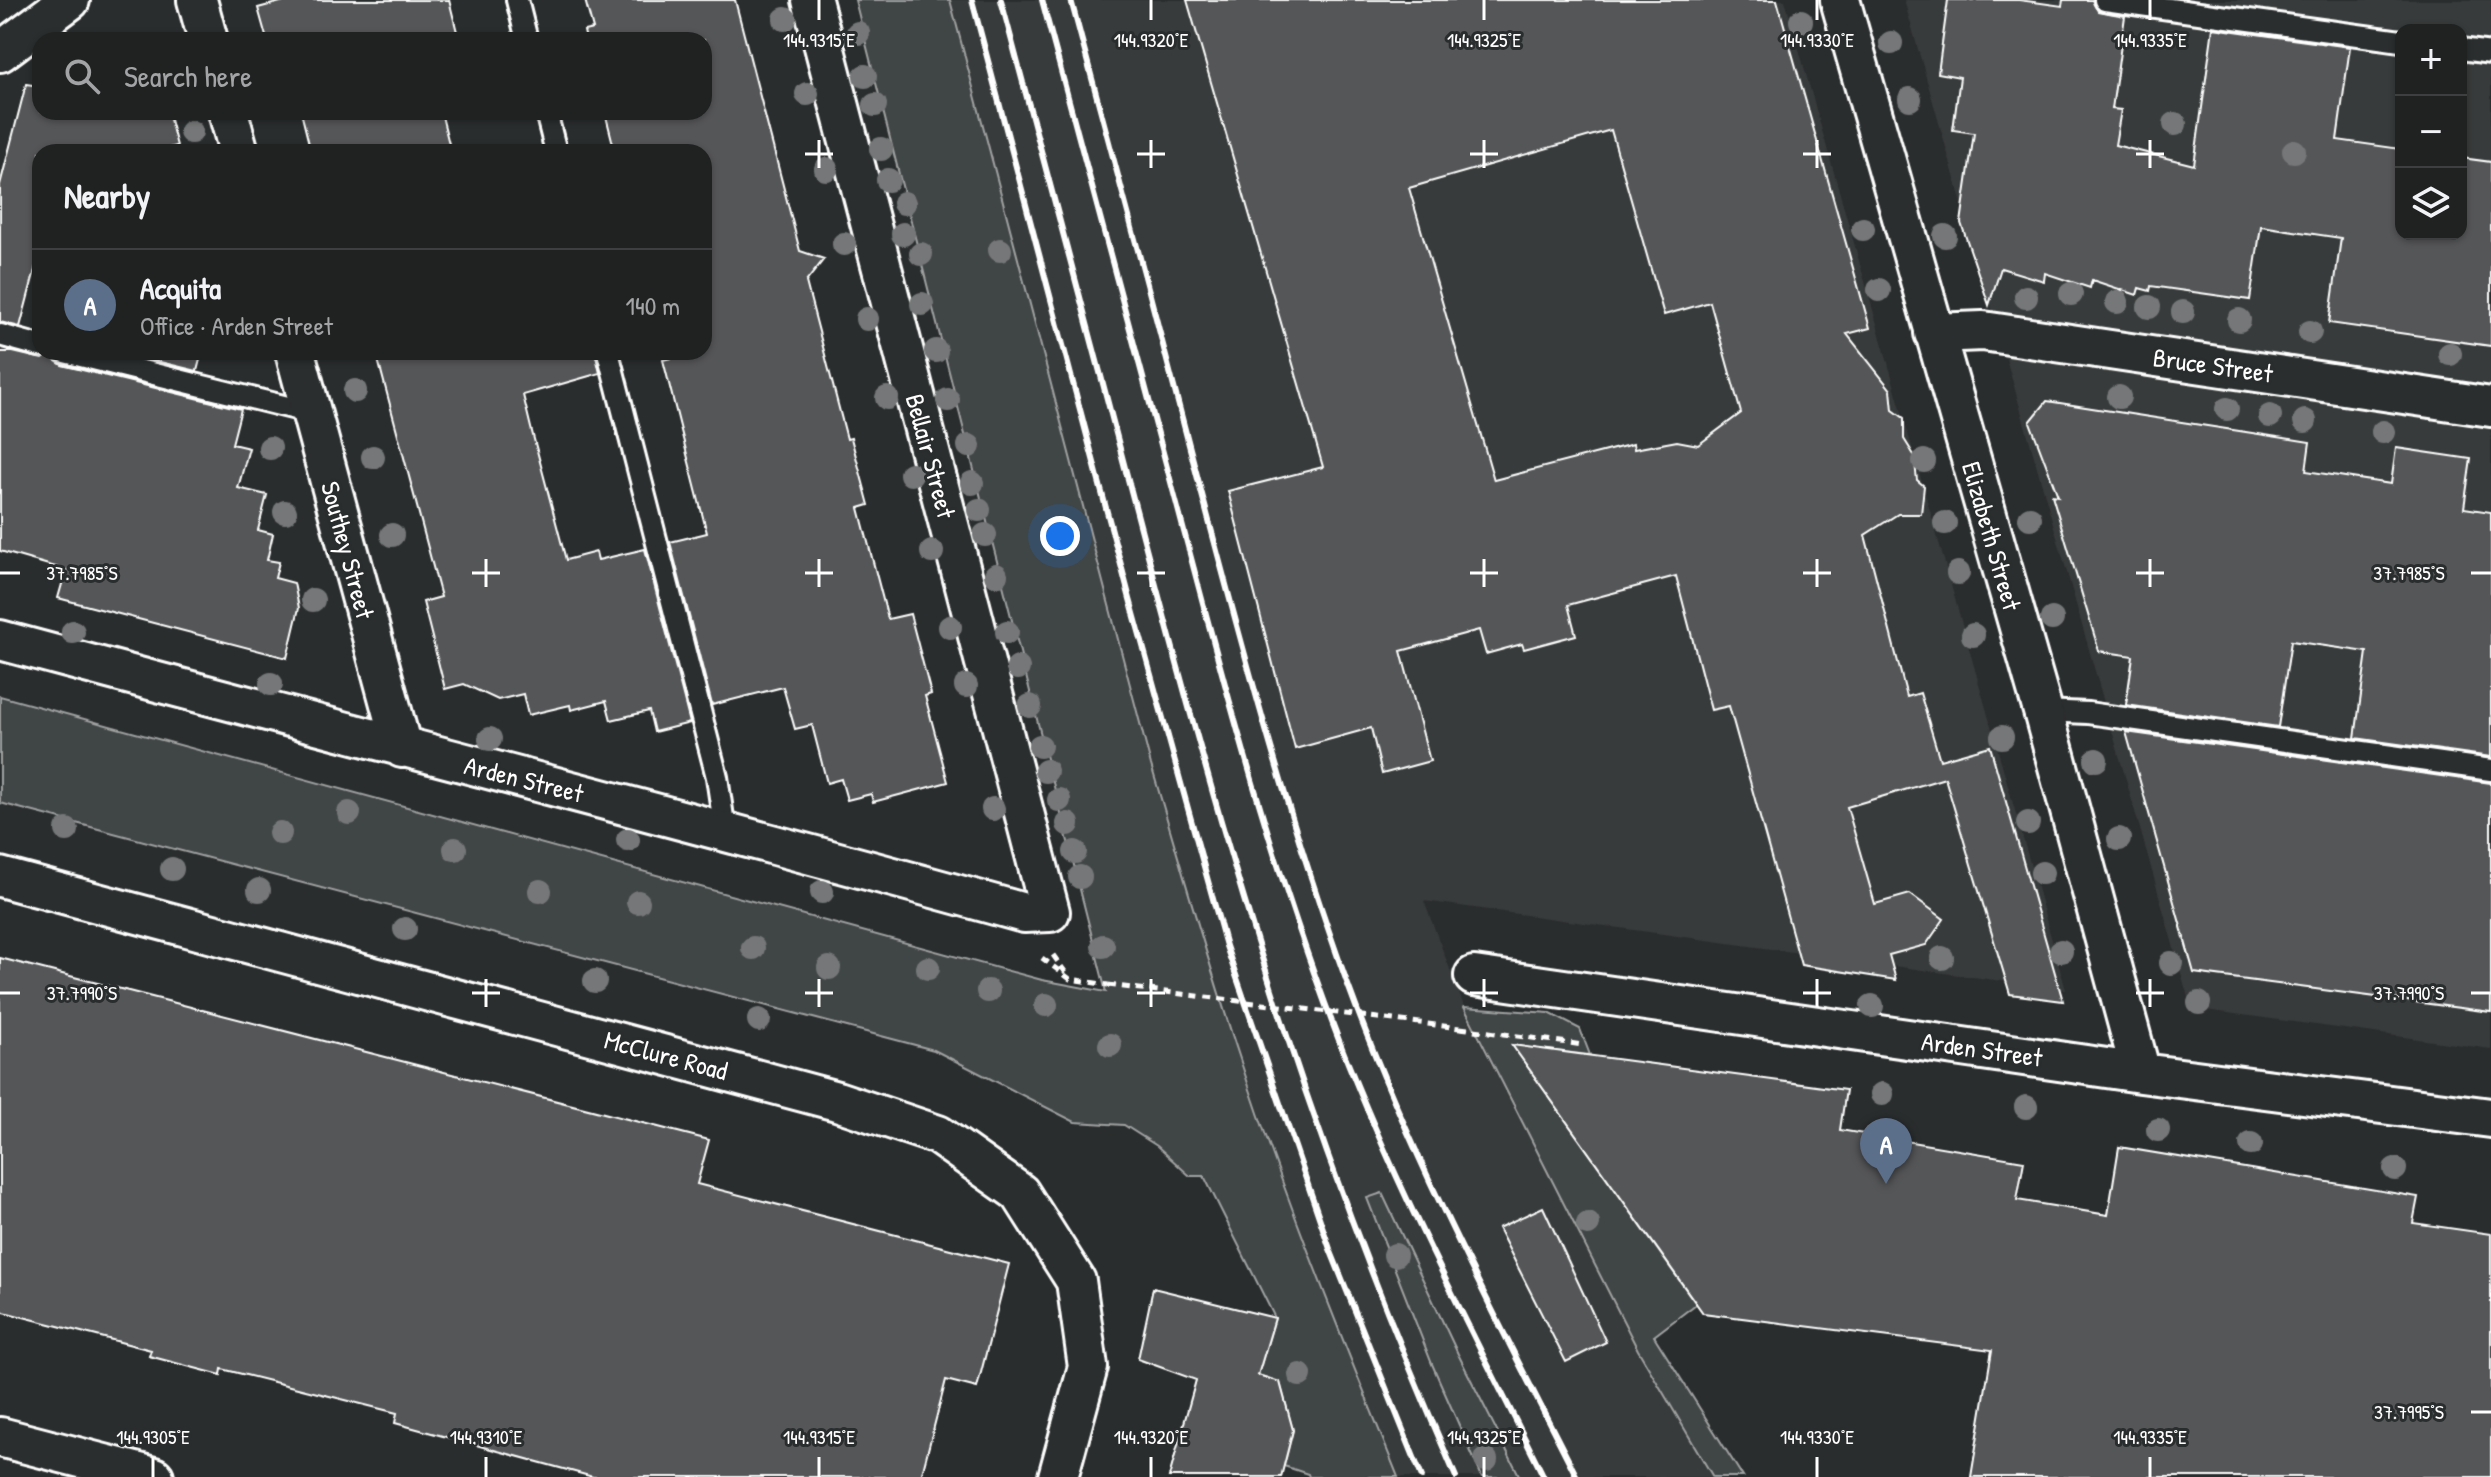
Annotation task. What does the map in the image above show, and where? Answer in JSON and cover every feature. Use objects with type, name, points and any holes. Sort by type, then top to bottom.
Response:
[{"type":"street","points":[[0,52],[70,0]]},
{"type":"street","points":[[197,0],[206,32]]},
{"type":"street","name":"Bellair Street","points":[[812,0],[1050,912]]},
{"type":"street","name":"Elizabeth Street","points":[[1840,0],[2043,711],[2141,1073]]},
{"type":"street","points":[[230,120],[237,144]]},
{"type":"street","name":"Bruce Street","points":[[1934,333],[1983,331],[2491,407]]},
{"type":"street","name":"Southey Street","points":[[297,360],[402,748]]},
{"type":"street","name":"Arden Street","points":[[0,640],[1024,913],[1050,912]]},
{"type":"street","name":"McClure Road","points":[[0,877],[837,1101],[938,1135],[1020,1193],[1076,1281],[1088,1367],[1058,1477]]},
{"type":"street","name":"Arden Street","points":[[1474,976],[2141,1073],[2491,1118]]},
{"type":"street","points":[[0,1437],[154,1477]]},
{"type":"lane","points":[[517,0],[525,32]]},
{"type":"lane","points":[[2105,0],[2395,40]]},
{"type":"lane","points":[[2467,50],[2491,53]]},
{"type":"lane","points":[[548,120],[554,144]]},
{"type":"lane","points":[[0,335],[32,344]]},
{"type":"lane","points":[[97,360],[312,413]]},
{"type":"lane","points":[[610,360],[717,777],[725,831]]},
{"type":"lane","points":[[2043,711],[2088,713],[2491,770]]},
{"type":"path","points":[[1070,979],[1583,1045]]},
{"type":"shaded area","points":[[855,0],[950,0],[1151,765],[1205,947],[1275,1163],[1398,1477],[1309,1477],[1284,1466],[1293,1430],[1280,1382],[1258,1375],[1275,1318],[1204,1176],[1190,1176],[1157,1146],[1124,1125],[1075,1122],[934,1050],[0,803],[0,696],[1042,980],[1106,992]]},
{"type":"shaded area","points":[[950,0],[1785,0],[2066,990],[1424,901],[1470,1022],[1638,1350],[1713,1477],[1520,1477],[1382,1193],[1367,1199],[1432,1364],[1482,1477],[1398,1477],[1266,1135],[1185,882],[1151,765]]},
{"type":"shaded area","points":[[1904,0],[2491,0],[2491,1049],[2191,1008]]},
{"type":"shaded area","points":[[1464,1007],[1549,1013],[1580,1029],[1590,1055],[1513,1046],[1696,1304],[1654,1336],[1743,1477],[1713,1477],[1638,1350]]},
{"type":"shaded area","points":[[1382,1193],[1520,1477],[1482,1477],[1432,1364],[1367,1198]]},
{"type":"building","points":[[288,0],[449,0],[457,32],[265,32],[258,8]]},
{"type":"building","points":[[585,0],[735,0],[800,251],[824,259],[806,282],[847,439],[851,438],[869,505],[859,508],[888,619],[910,614],[931,694],[925,696],[948,782],[873,802],[871,794],[847,800],[841,779],[827,783],[812,725],[795,729],[783,687],[712,705],[670,542],[707,533],[663,360],[712,360],[712,144],[613,144],[607,120],[712,120],[712,32],[584,32],[593,29]]},
{"type":"building","points":[[1187,0],[1777,0],[1870,328],[1847,334],[1891,390],[1893,410],[1904,418],[1904,439],[1914,455],[1917,480],[1924,486],[1921,514],[1898,514],[1865,535],[1907,697],[1920,693],[1940,760],[1990,746],[2063,1001],[2010,994],[1945,778],[1847,807],[1875,904],[1910,894],[1944,919],[1926,945],[1889,955],[1896,980],[1801,965],[1729,706],[1711,710],[1676,576],[1568,605],[1576,635],[1524,649],[1522,644],[1486,654],[1479,630],[1401,651],[1430,761],[1382,774],[1371,728],[1295,749],[1228,491],[1323,467]],"holes":[[[1611,130],[1664,315],[1710,302],[1741,413],[1698,445],[1677,441],[1634,449],[1633,444],[1494,480],[1409,188]]]},
{"type":"building","points":[[1948,0],[2019,0],[2062,6],[2063,0],[2092,0],[2098,11],[2125,16],[2112,109],[2121,110],[2115,145],[2194,165],[2213,28],[2350,47],[2337,140],[2395,148],[2395,240],[2467,240],[2467,159],[2491,162],[2491,346],[2329,323],[2341,238],[2261,226],[2250,300],[2151,286],[2150,291],[2139,288],[2137,295],[2092,280],[2090,288],[2045,273],[2044,281],[2001,268],[1989,305],[1961,223],[1974,133],[1953,130],[1960,77],[1938,73]]},
{"type":"building","points":[[26,84],[32,85],[32,120],[170,120],[176,144],[32,144],[32,281],[20,327],[0,322],[0,185]]},
{"type":"building","points":[[303,120],[443,120],[449,144],[309,144]]},
{"type":"building","points":[[0,352],[32,357],[32,360],[56,360],[62,365],[241,409],[232,444],[249,448],[238,488],[267,495],[258,530],[273,534],[267,560],[279,562],[275,578],[294,583],[299,608],[287,658],[58,598],[66,570],[0,551]]},
{"type":"building","points":[[152,360],[200,360],[197,371]]},
{"type":"building","points":[[378,360],[597,360],[600,373],[523,395],[531,428],[566,560],[596,552],[598,560],[645,549],[690,723],[654,732],[649,711],[611,720],[606,701],[571,710],[570,705],[528,715],[523,694],[498,700],[464,684],[445,689],[423,602],[441,597]]},
{"type":"building","points":[[2047,401],[2310,442],[2306,471],[2391,484],[2396,448],[2471,459],[2464,508],[2491,512],[2491,757],[2355,738],[2367,652],[2291,641],[2278,727],[2126,705],[2133,656],[2099,651],[2052,495],[2058,496],[2030,422]]},
{"type":"building","points":[[2126,732],[2491,783],[2491,1012],[2194,973]]},
{"type":"building","points":[[0,958],[709,1140],[697,1184],[1009,1264],[977,1388],[946,1380],[921,1477],[593,1477],[395,1423],[397,1413],[222,1369],[221,1375],[149,1356],[151,1350],[0,1311]]},
{"type":"building","points":[[1512,1045],[1846,1090],[1840,1130],[2024,1161],[2017,1200],[2108,1215],[2119,1147],[2418,1197],[2413,1223],[2491,1234],[2491,1477],[1971,1477],[1992,1350],[1703,1313]]},
{"type":"building","points":[[1543,1207],[1606,1342],[1566,1362],[1498,1228]]},
{"type":"building","points":[[1153,1288],[1275,1318],[1258,1375],[1280,1382],[1293,1430],[1281,1477],[1169,1477],[1196,1380],[1138,1359]]},
{"type":"railway","points":[[972,0],[1130,599],[1226,946],[1330,1249],[1422,1477]]},
{"type":"railway","points":[[1001,0],[1188,703],[1258,946],[1344,1198],[1456,1477]]},
{"type":"railway","points":[[1042,0],[1231,707],[1292,910],[1340,1043],[1386,1154],[1544,1477]]},
{"type":"railway","points":[[1071,0],[1247,661],[1325,921],[1372,1048],[1426,1173],[1577,1477]]},
{"type":"place","name":"Acquita","points":[[1886,1184]]}]
